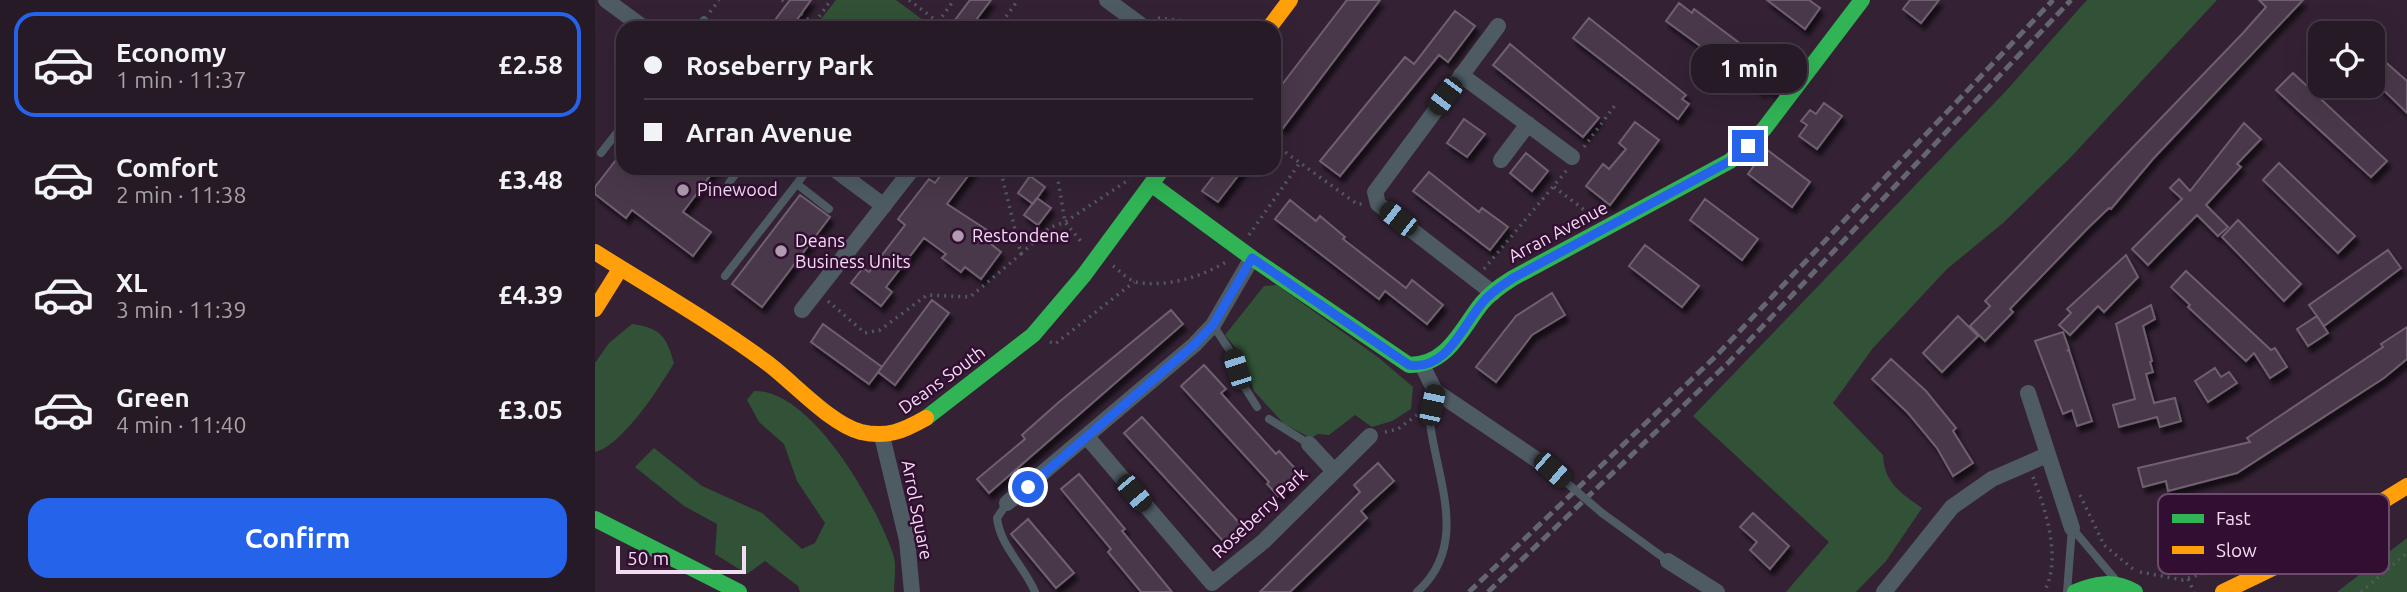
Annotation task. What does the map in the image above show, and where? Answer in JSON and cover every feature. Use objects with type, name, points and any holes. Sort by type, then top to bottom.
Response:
[{"type":"street","points":[[606,0],[634,21]]},
{"type":"street","points":[[1107,0],[1144,21]]},
{"type":"street","points":[[1274,21],[1290,0]]},
{"type":"street","name":"Arran Avenue","points":[[1423,367],[1443,356],[1485,300],[1513,278],[1730,161],[1748,146],[1764,130],[1862,0]]},
{"type":"street","points":[[1493,293],[1378,204],[1375,192],[1498,26]]},
{"type":"street","points":[[1461,75],[1575,157]]},
{"type":"street","points":[[1501,160],[1528,124]]},
{"type":"street","points":[[842,175],[884,206]]},
{"type":"street","points":[[802,310],[908,175]]},
{"type":"street","name":"Deans South","points":[[882,436],[902,432],[936,412],[1033,335],[1084,275],[1158,175]]},
{"type":"street","points":[[1151,184],[1409,365],[1423,367],[1435,391],[1552,470]]},
{"type":"street","points":[[595,252],[765,362],[833,416],[857,431],[882,436]]},
{"type":"street","points":[[1007,503],[1088,438],[1213,325],[1246,253]]},
{"type":"street","points":[[595,309],[620,269]]},
{"type":"street","points":[[2028,393],[2072,528]]},
{"type":"street","name":"Arrol Square","points":[[882,436],[907,540],[912,592]]},
{"type":"street","name":"Roseberry Park","points":[[1088,438],[1206,587],[1290,516],[1333,470],[1370,436]]},
{"type":"street","name":"Roseberry Park","points":[[1309,444],[1333,470]]},
{"type":"street","points":[[1884,592],[1952,507],[1992,479],[2046,455]]},
{"type":"street","points":[[2389,497],[2407,486]]},
{"type":"street","points":[[595,511],[601,521],[739,592]]},
{"type":"street","points":[[1668,561],[1717,592]]},
{"type":"street","points":[[2223,592],[2260,574]]},
{"type":"street","points":[[2075,592],[2090,585],[2117,581],[2136,592]]},
{"type":"lane","points":[[601,153],[616,134]]},
{"type":"lane","points":[[729,183],[735,175]]},
{"type":"lane","points":[[725,276],[804,175]]},
{"type":"lane","points":[[797,184],[829,209]]},
{"type":"lane","points":[[1213,325],[1233,354],[1242,383],[1257,407]]},
{"type":"lane","points":[[1417,592],[1440,559],[1448,527],[1446,499],[1429,420],[1435,391]]},
{"type":"lane","name":"Roseberry Park","points":[[1269,419],[1309,444]]},
{"type":"lane","points":[[1552,470],[1602,513],[1668,561]]},
{"type":"lane","points":[[1007,503],[997,518],[998,532],[1025,570],[1035,592]]},
{"type":"lane","points":[[2072,528],[2117,581]]},
{"type":"lane","points":[[2067,592],[2072,528]]},
{"type":"path","points":[[782,0],[787,4]]},
{"type":"path","points":[[816,21],[831,0]]},
{"type":"path","points":[[909,0],[937,21]]},
{"type":"path","points":[[939,21],[954,0]]},
{"type":"path","points":[[1003,21],[1018,0]]},
{"type":"path","points":[[801,14],[807,21]]},
{"type":"path","points":[[1476,279],[1554,187],[1616,104]]},
{"type":"path","points":[[1281,150],[1357,204],[1378,204]]},
{"type":"path","points":[[1033,335],[1055,344],[1134,282],[1178,281],[1210,272],[1246,253],[1299,164]]},
{"type":"path","points":[[1002,175],[1021,254]]},
{"type":"path","points":[[1057,175],[1065,222],[1084,246]]},
{"type":"path","points":[[817,291],[865,332],[880,330],[927,295],[970,298],[1049,228],[1065,222],[1134,176],[1151,184]]},
{"type":"path","points":[[1554,187],[1608,227]]},
{"type":"path","points":[[1112,265],[1134,282]]},
{"type":"path","points":[[1370,436],[1398,429],[1419,414],[1435,391]]},
{"type":"path","points":[[2027,463],[2051,527],[2049,582],[2044,592]]},
{"type":"path","points":[[2078,492],[2104,545],[2135,570],[2158,574]]},
{"type":"path","points":[[2389,569],[2407,554]]},
{"type":"path","points":[[2159,574],[2188,579],[2203,574]]},
{"type":"path","points":[[2361,592],[2383,574]]},
{"type":"path","points":[[2188,579],[2194,592]]},
{"type":"green space","points":[[836,0],[896,0],[924,21],[820,21]]},
{"type":"green space","points":[[2087,0],[2217,0],[2070,158],[2003,223],[1947,269],[1873,348],[1833,403],[1883,455],[1887,473],[1895,486],[1922,508],[1886,561],[1856,592],[1786,592],[1829,542],[1693,416],[2005,92]]},
{"type":"green space","points":[[1277,285],[1379,358],[1413,387],[1411,409],[1392,421],[1372,427],[1355,415],[1329,435],[1318,434],[1311,438],[1284,424],[1254,391],[1243,357],[1225,335],[1264,286]]},
{"type":"green space","points":[[632,324],[650,328],[661,335],[674,363],[628,428],[606,447],[595,452],[595,363],[609,343]]},
{"type":"green space","points":[[754,391],[776,395],[798,409],[839,454],[873,508],[885,533],[894,558],[894,592],[800,592],[798,586],[765,561],[747,574],[715,554],[717,524],[684,506],[635,467],[654,448],[702,486],[762,513],[802,549],[815,543],[825,523],[797,481],[784,444],[759,422],[747,400]]},
{"type":"green space","points":[[2407,538],[2407,592],[2337,592],[2360,574],[2389,574],[2389,552]]},
{"type":"building","points":[[790,0],[811,0],[796,21],[774,21]]},
{"type":"building","points":[[970,0],[991,0],[975,21],[954,21]]},
{"type":"building","points":[[1347,0],[1380,0],[1283,128],[1281,86]]},
{"type":"building","points":[[1767,0],[1809,0],[1820,8],[1805,29]]},
{"type":"building","points":[[1910,0],[1939,0],[1921,23],[1903,9]]},
{"type":"building","points":[[2259,0],[2303,0],[2153,159],[2111,209],[2088,228],[2010,309],[2013,312],[1985,341],[1970,326],[1990,306],[1985,301],[2243,33],[2266,7]]},
{"type":"building","points":[[1679,3],[1692,13],[1694,9],[1777,71],[1783,77],[1772,92],[1765,87],[1762,91],[1666,21]]},
{"type":"building","points":[[1455,11],[1475,26],[1448,62],[1439,55],[1340,176],[1320,161],[1405,57],[1414,64]]},
{"type":"building","points":[[1589,18],[1686,95],[1682,99],[1689,104],[1678,119],[1573,38]]},
{"type":"building","points":[[1510,44],[1599,118],[1583,137],[1493,65]]},
{"type":"building","points":[[2385,62],[2407,81],[2407,113],[2385,92]]},
{"type":"building","points":[[2293,73],[2308,87],[2308,98],[2320,98],[2387,161],[2371,177],[2276,90]]},
{"type":"building","points":[[1824,103],[1842,116],[1817,149],[1799,136],[1807,125],[1801,121],[1810,110],[1816,114]]},
{"type":"building","points":[[1464,119],[1485,134],[1467,157],[1447,143]]},
{"type":"building","points":[[1635,122],[1659,140],[1610,205],[1586,186],[1603,164],[1609,169],[1626,149],[1619,143]]},
{"type":"building","points":[[2244,123],[2261,139],[2237,164],[2241,167],[2206,205],[2228,227],[2218,236],[2197,215],[2148,265],[2132,249],[2182,199],[2170,188],[2179,179],[2190,191]]},
{"type":"building","points":[[1766,149],[1810,182],[1792,207],[1748,174]]},
{"type":"building","points":[[1526,153],[1548,171],[1532,191],[1510,173]]},
{"type":"building","points":[[616,160],[616,175],[711,175],[683,212],[711,232],[693,256],[632,210],[626,218],[595,194],[595,187]]},
{"type":"building","points":[[2279,163],[2355,236],[2338,253],[2263,180]]},
{"type":"building","points":[[1429,172],[1479,212],[1482,208],[1508,227],[1490,250],[1413,191]]},
{"type":"building","name":"Restondene","points":[[941,175],[969,175],[947,204],[987,230],[982,237],[1001,252],[981,279],[965,267],[961,272],[942,258],[946,254],[924,238],[886,287],[892,292],[881,306],[851,283],[863,268],[869,272],[905,225],[898,219],[929,179],[935,183]]},
{"type":"building","points":[[1215,175],[1239,175],[1218,202],[1202,191]]},
{"type":"building","points":[[1030,176],[1045,187],[1033,204],[1018,193]]},
{"type":"building","name":"Deans Business Units","points":[[800,195],[830,217],[762,307],[732,284]]},
{"type":"building","points":[[1037,198],[1051,208],[1038,225],[1024,215]]},
{"type":"building","points":[[1705,199],[1758,239],[1742,260],[1690,220]]},
{"type":"building","points":[[1290,200],[1316,221],[1320,216],[1345,237],[1343,239],[1406,288],[1412,280],[1443,305],[1427,324],[1385,291],[1379,299],[1275,219]]},
{"type":"building","points":[[2238,220],[2301,284],[2284,301],[2222,237]]},
{"type":"building","points":[[1645,245],[1699,286],[1682,307],[1629,266]]},
{"type":"building","points":[[2388,250],[2401,268],[2324,326],[2309,305]]},
{"type":"building","points":[[2126,255],[2138,277],[2104,312],[2098,306],[2070,335],[2059,325],[2071,313],[2067,309]]},
{"type":"building","points":[[2186,271],[2271,350],[2275,348],[2287,367],[2270,378],[2254,353],[2246,361],[2188,307],[2190,305],[2171,287]]},
{"type":"building","points":[[1552,293],[1565,315],[1532,335],[1496,382],[1476,367],[1516,316]]},
{"type":"building","points":[[932,300],[949,313],[895,385],[878,372]]},
{"type":"building","points":[[2151,305],[2155,319],[2143,326],[2153,372],[2146,374],[2154,403],[2175,398],[2181,421],[2160,427],[2157,417],[2119,427],[2113,405],[2135,399],[2116,324]]},
{"type":"building","points":[[1171,310],[1183,324],[989,493],[977,479],[1025,439],[1022,435],[1059,402]]},
{"type":"building","points":[[1958,316],[1978,336],[1942,372],[1923,353]]},
{"type":"building","points":[[2317,316],[2328,333],[2308,346],[2297,329]]},
{"type":"building","points":[[823,324],[882,367],[869,384],[811,342]]},
{"type":"building","points":[[2407,327],[2407,359],[2384,378],[2237,473],[2168,491],[2166,481],[2143,487],[2138,468],[2250,442],[2247,438],[2383,347],[2381,344]]},
{"type":"building","points":[[2063,332],[2092,421],[2077,426],[2072,410],[2063,414],[2035,341]]},
{"type":"building","points":[[1891,359],[1926,391],[1956,428],[1953,431],[1973,463],[1953,476],[1937,448],[1908,413],[1872,379]]},
{"type":"building","points":[[1204,365],[1226,389],[1221,393],[1276,454],[1279,451],[1301,475],[1278,496],[1267,484],[1269,482],[1181,386]]},
{"type":"building","points":[[2215,368],[2221,377],[2229,372],[2237,383],[2208,402],[2195,381]]},
{"type":"building","points":[[1142,417],[1243,527],[1225,543],[1124,433]]},
{"type":"building","points":[[1378,463],[1394,481],[1361,511],[1367,518],[1290,592],[1260,592],[1360,492],[1354,485]]},
{"type":"building","points":[[1079,474],[1172,592],[1141,592],[1108,552],[1111,549],[1061,489]]},
{"type":"building","points":[[1753,513],[1789,546],[1770,569],[1750,550],[1757,542],[1740,527]]},
{"type":"building","points":[[1028,519],[1074,573],[1056,588],[1011,534]]},
{"type":"railway","points":[[1469,592],[1717,355],[2053,0]]},
{"type":"railway","points":[[1488,592],[1729,362],[2071,0]]},
{"type":"traffic: fast","points":[[1151,184],[1252,258],[1409,365],[1422,363],[1444,352],[1485,299],[1505,283],[1730,161],[1764,129],[1862,0]]},
{"type":"traffic: fast","points":[[926,418],[1033,335],[1084,275],[1158,175]]},
{"type":"traffic: fast","points":[[595,519],[739,592]]},
{"type":"traffic: fast","points":[[2075,592],[2105,584],[2135,592]]},
{"type":"traffic: slow","points":[[1274,21],[1290,0]]},
{"type":"traffic: slow","points":[[595,252],[745,347],[824,411],[849,427],[870,434],[887,434],[926,418]]},
{"type":"traffic: slow","points":[[595,309],[620,269]]},
{"type":"traffic: slow","points":[[2389,497],[2407,486]]},
{"type":"traffic: slow","points":[[2223,592],[2260,574]]},
{"type":"place","name":"Pinewood","points":[[683,190]]},
{"type":"place","name":"Restondene","points":[[958,236]]},
{"type":"place","name":"Deans Business Units","points":[[781,251]]},
{"type":"route","points":[[1028,487],[1194,345],[1213,325],[1252,258],[1409,365],[1423,367],[1443,356],[1485,300],[1513,278],[1730,161],[1748,146]]}]
